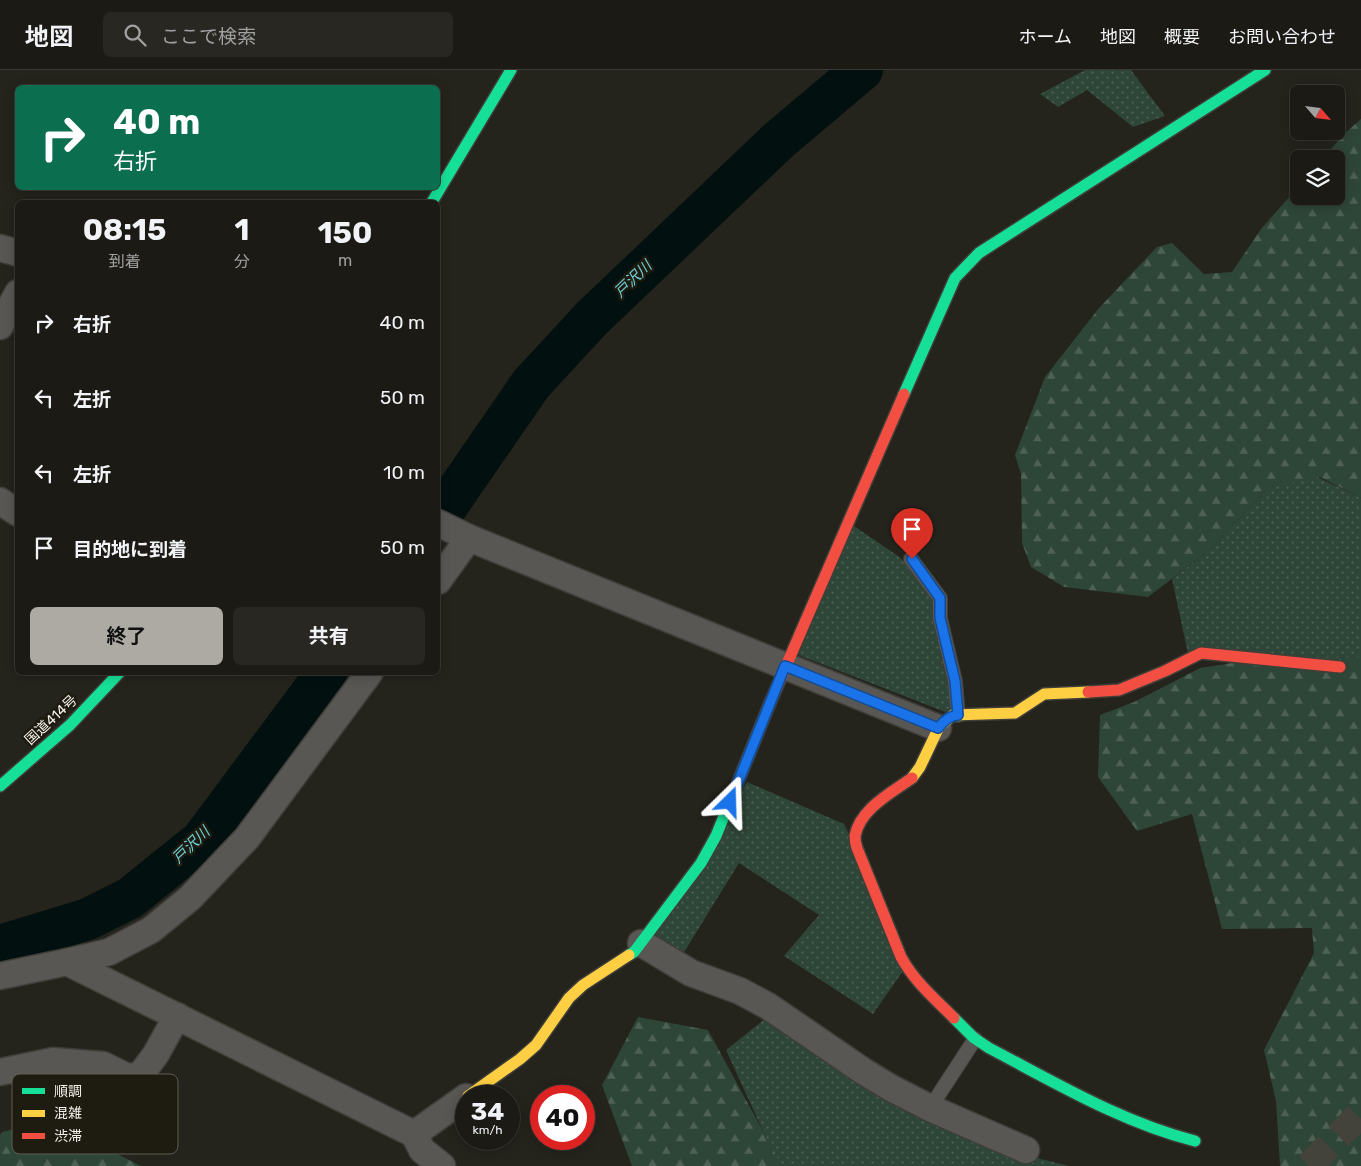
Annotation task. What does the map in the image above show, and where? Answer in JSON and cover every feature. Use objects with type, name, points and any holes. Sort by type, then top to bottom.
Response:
[{"type":"main road","points":[[440,189],[511,70]]},
{"type":"main road","points":[[484,1085],[536,1045],[569,998],[583,986],[634,952],[701,863],[716,836],[785,666],[955,278],[979,253],[1265,70]]},
{"type":"main road","points":[[1195,1142],[1158,1132],[1129,1120],[989,1048],[975,1038],[919,983],[901,958],[857,848],[855,837],[857,829],[876,804],[912,778],[948,722],[1015,713],[1044,694],[1119,690],[1165,671],[1201,652],[1340,667]]},
{"type":"main road","name":"国道414号","points":[[0,786],[70,725],[117,675]]},
{"type":"street","points":[[0,248],[15,252]]},
{"type":"street","points":[[0,326],[15,298]]},
{"type":"street","points":[[0,501],[15,511]]},
{"type":"street","points":[[440,524],[469,538],[785,666],[948,722]]},
{"type":"street","points":[[440,578],[469,538]]},
{"type":"street","points":[[0,976],[109,952],[150,930],[190,898],[247,838],[368,675]]},
{"type":"street","points":[[641,943],[691,973],[740,991],[768,1006],[863,1071],[930,1108],[1026,1150]]},
{"type":"street","points":[[67,962],[414,1134],[422,1150],[442,1166]]},
{"type":"street","points":[[140,1074],[156,1054],[176,1016]]},
{"type":"street","points":[[0,1072],[53,1061],[103,1065],[121,1074]]},
{"type":"street","points":[[414,1134],[455,1105]]},
{"type":"lane","points":[[912,559],[940,598],[940,618],[955,681],[948,722]]},
{"type":"lane","points":[[930,1108],[975,1038]]},
{"type":"green space","points":[[1085,70],[1131,70],[1165,116],[1133,127],[1087,90],[1058,107],[1040,94]]},
{"type":"green space","points":[[1361,119],[1361,498],[1320,477],[1268,488],[1207,552],[1148,597],[1064,587],[1031,567],[1022,543],[1021,474],[1015,455],[1045,377],[1099,308],[1157,247],[1172,243],[1204,274],[1232,272],[1261,229],[1290,196],[1290,205],[1345,205],[1345,150],[1330,150],[1339,140],[1345,140],[1345,133]]},
{"type":"green space","points":[[1305,471],[1361,498],[1361,659],[1189,658],[1172,579],[1207,552],[1268,488]]},
{"type":"green space","points":[[848,522],[898,556],[939,595],[953,715],[796,654]]},
{"type":"green space","points":[[1361,657],[1361,1166],[1280,1166],[1276,1101],[1264,1050],[1314,953],[1312,928],[1222,929],[1192,814],[1137,831],[1098,777],[1100,715],[1134,702],[1200,668],[1258,659]]},
{"type":"green space","points":[[747,782],[844,824],[867,871],[903,971],[873,1014],[784,956],[819,915],[739,863],[678,962],[641,943]]},
{"type":"green space","points":[[775,1011],[1017,1153],[1069,1166],[779,1166],[726,1050]]},
{"type":"green space","points":[[638,1017],[708,1030],[782,1166],[632,1166],[602,1085]]},
{"type":"green space","points":[[12,1130],[12,1154],[117,1154],[141,1166],[0,1166],[0,1135],[2,1132]]},
{"type":"waterway","points":[[833,95],[837,70]]},
{"type":"waterway","name":"戸沢川","points":[[440,516],[531,384],[592,318],[779,140],[862,70]]},
{"type":"waterway","name":"戸沢川","points":[[0,946],[88,919],[130,898],[202,840],[325,675]]},
{"type":"tunnel","points":[[1309,1166],[1361,1113]]},
{"type":"traffic: fast","points":[[440,189],[511,70]]},
{"type":"traffic: fast","points":[[904,394],[955,278],[979,253],[1265,70]]},
{"type":"traffic: fast","points":[[433,200],[439,190]]},
{"type":"traffic: fast","points":[[0,786],[70,725],[117,675]]},
{"type":"traffic: fast","points":[[629,955],[634,952],[701,863],[716,836],[770,703]]},
{"type":"traffic: fast","points":[[954,1018],[974,1038],[989,1048],[1064,1088],[1141,1123],[1195,1141]]},
{"type":"traffic: slow","points":[[912,778],[920,767],[939,727],[953,715],[1015,713],[1044,694],[1088,692]]},
{"type":"traffic: slow","points":[[483,1085],[536,1045],[569,998],[583,985],[629,955]]},
{"type":"traffic: jam","points":[[770,703],[904,394]]},
{"type":"traffic: jam","points":[[1088,692],[1119,690],[1165,671],[1201,653],[1340,667]]},
{"type":"traffic: jam","points":[[912,778],[878,802],[863,818],[855,836],[857,848],[906,966],[918,982],[954,1018]]},
{"type":"route","points":[[730,802],[785,666],[938,728],[946,720],[954,715],[958,715],[955,681],[940,618],[940,598],[912,559]]}]
